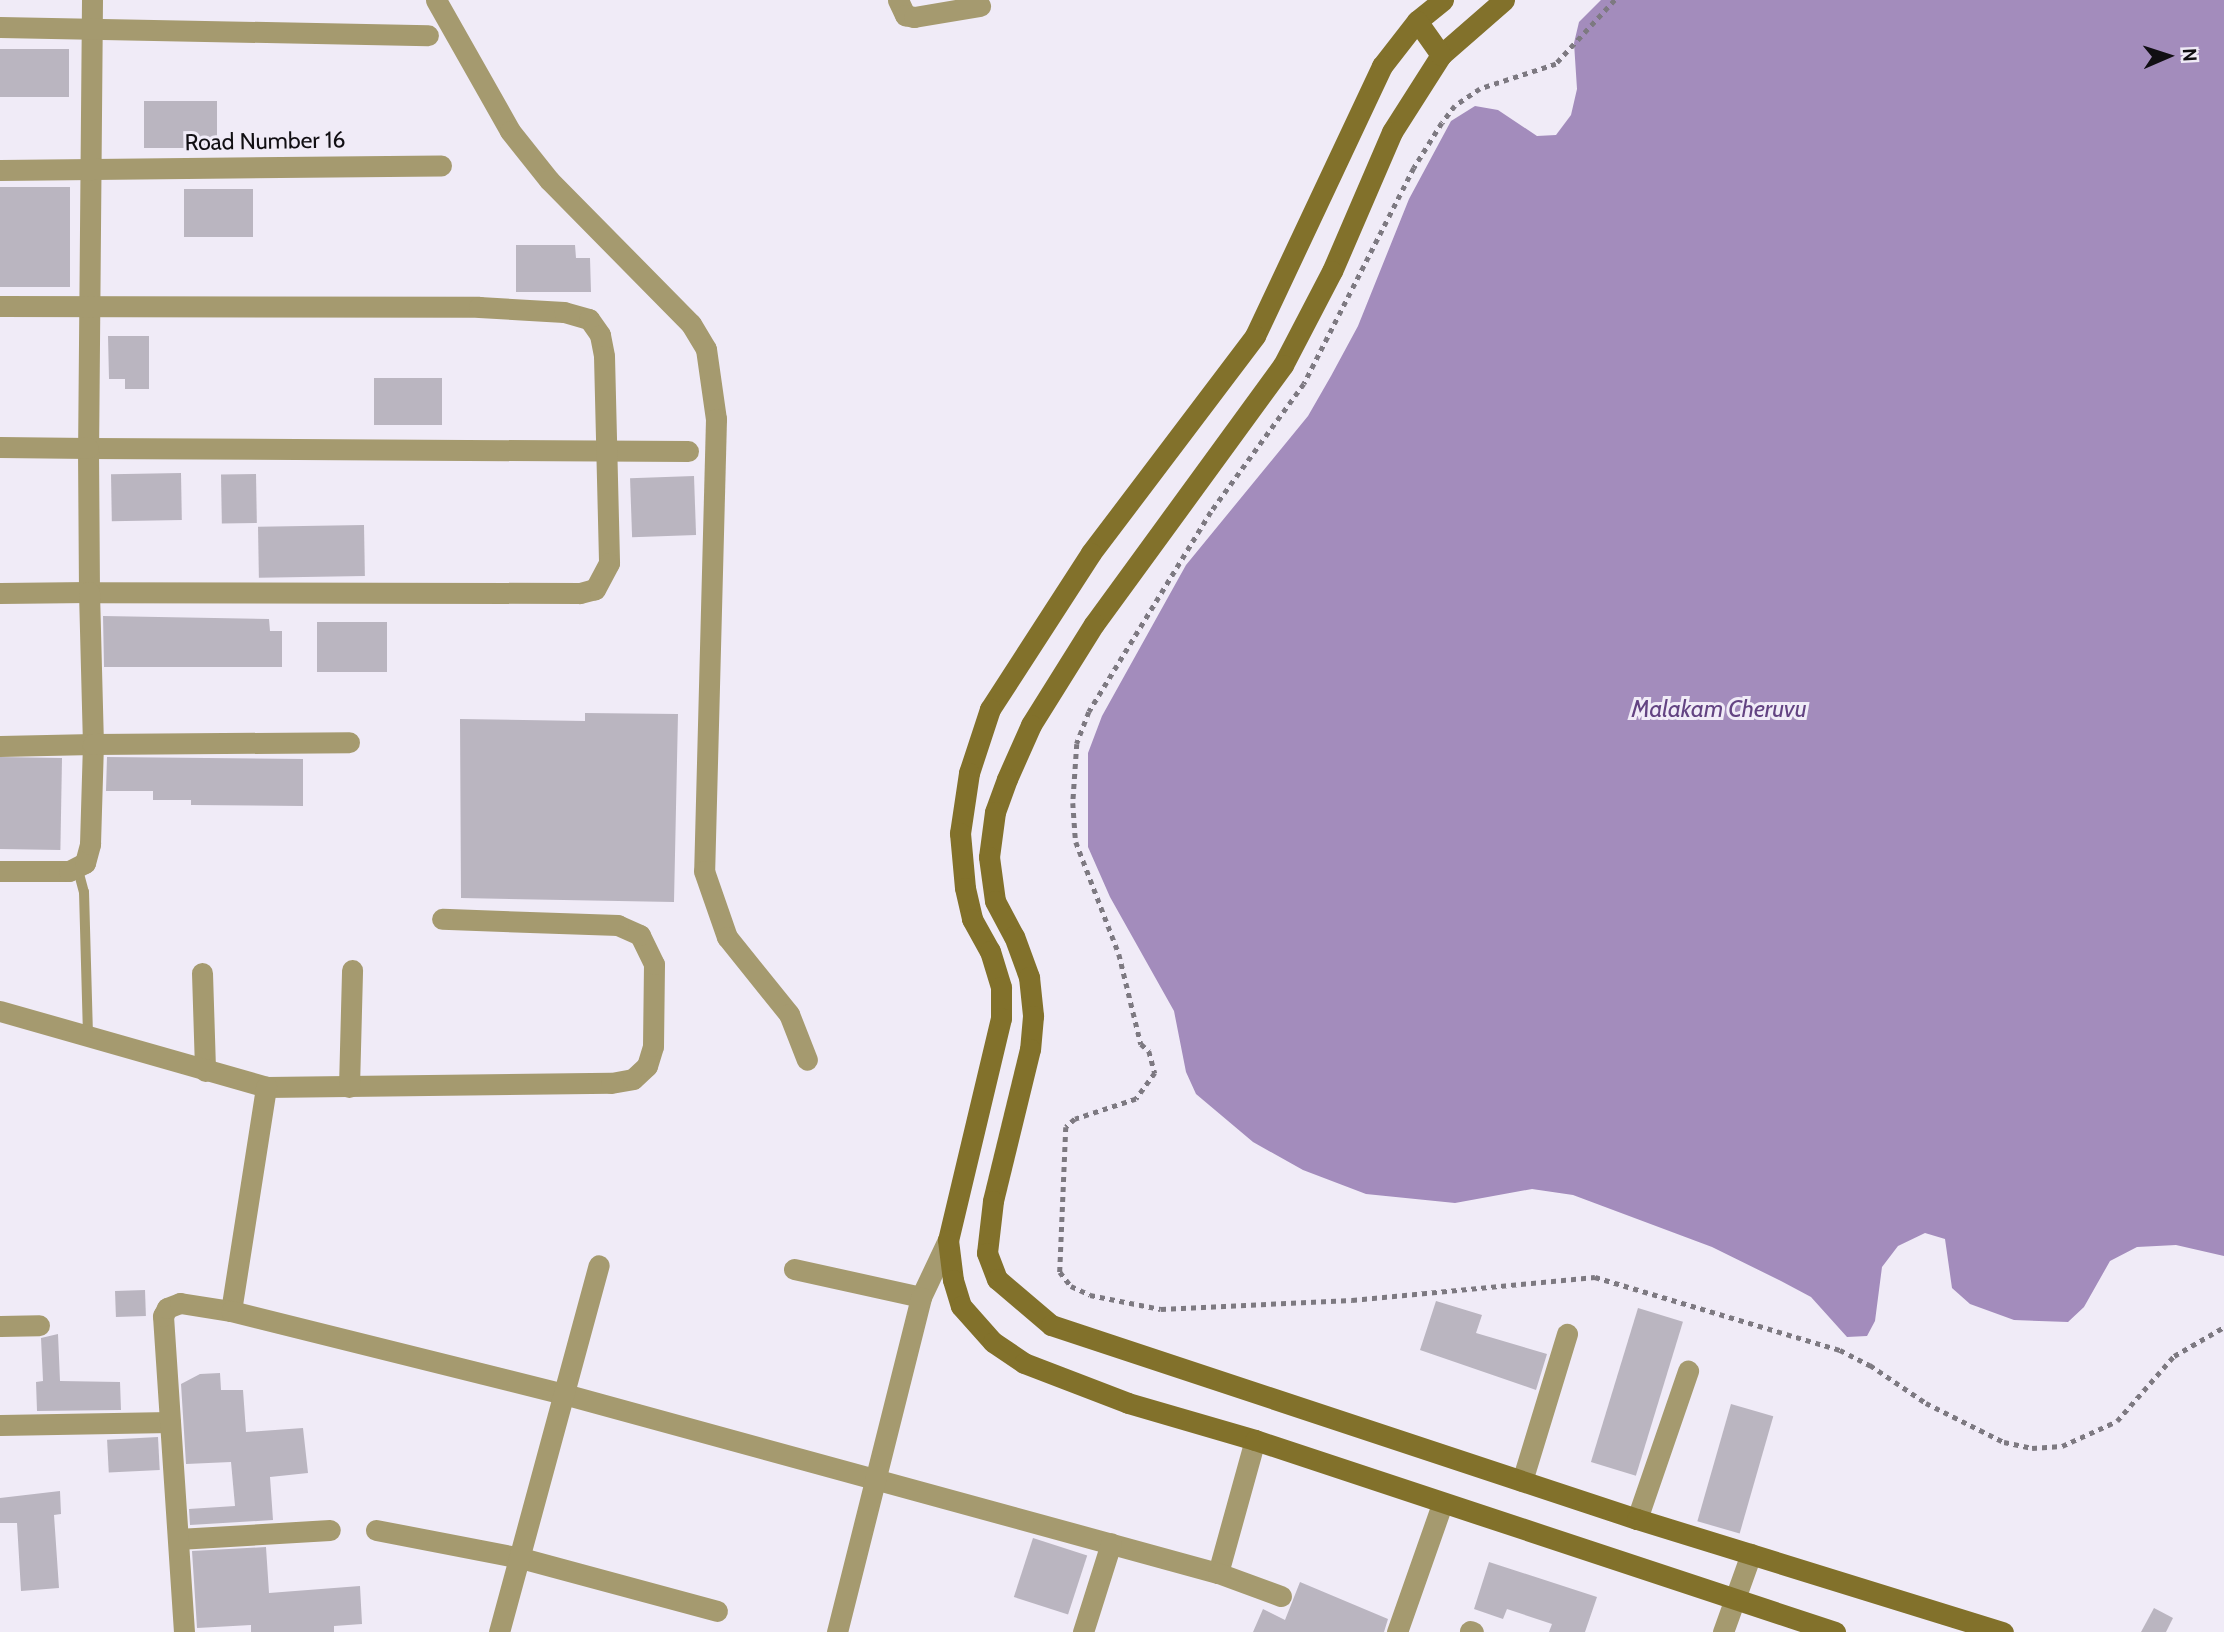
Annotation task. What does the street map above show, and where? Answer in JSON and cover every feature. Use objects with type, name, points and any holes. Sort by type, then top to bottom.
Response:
[{"type":"street","points":[[0,871],[78,870],[85,863],[90,844],[93,744],[87,306],[92,0]]},
{"type":"street","points":[[436,0],[510,131],[549,180],[691,324],[706,349],[716,419],[704,871],[727,937],[789,1014],[807,1060]]},
{"type":"street","points":[[898,0],[905,15],[914,17],[980,6]]},
{"type":"street","points":[[836,1632],[921,1297],[948,1240],[1001,1018],[1001,987],[990,951],[972,919],[960,833],[969,773],[990,709],[1091,553],[1255,335],[1351,125],[1382,66],[1418,22],[1443,0]]},
{"type":"street","points":[[1504,0],[1441,55],[1392,132],[1332,271],[1283,365],[1094,624],[1031,725],[995,812],[989,857],[995,901],[1014,936],[1029,977],[1032,1016],[1030,1049],[993,1201],[987,1253],[997,1279],[1014,1298],[1051,1325],[1637,1519],[2003,1632]]},
{"type":"street","points":[[1418,22],[1441,55]]},
{"type":"street","points":[[0,27],[428,34]]},
{"type":"street","name":"Road Number 16","points":[[0,170],[441,165]]},
{"type":"street","points":[[0,306],[479,307],[576,315],[589,319],[600,335],[607,452],[609,563],[595,589],[580,593],[0,593]]},
{"type":"street","points":[[0,446],[688,451]]},
{"type":"street","points":[[0,746],[349,742]]},
{"type":"street","points":[[962,856],[989,857]]},
{"type":"street","points":[[0,1011],[266,1087],[611,1083],[633,1079],[647,1066],[653,1046],[653,964],[640,935],[618,925],[442,919]]},
{"type":"street","points":[[349,1087],[352,970]]},
{"type":"street","points":[[202,973],[205,1071]]},
{"type":"street","points":[[1001,1018],[1032,1016]]},
{"type":"street","points":[[231,1311],[266,1087]]},
{"type":"street","points":[[948,1240],[961,1306],[993,1342],[1024,1363],[1128,1403],[1255,1440],[1835,1632]]},
{"type":"street","points":[[499,1632],[598,1265]]},
{"type":"street","points":[[794,1269],[921,1297]]},
{"type":"street","points":[[184,1632],[163,1316],[167,1308],[193,1303],[564,1394],[876,1477],[1218,1573],[1281,1596]]},
{"type":"street","points":[[0,1326],[39,1325]]},
{"type":"street","points":[[1522,1481],[1567,1334]]},
{"type":"street","points":[[1637,1519],[1688,1371]]},
{"type":"street","points":[[0,1425],[170,1422]]},
{"type":"street","points":[[1218,1573],[1255,1440]]},
{"type":"street","points":[[1397,1632],[1442,1504]]},
{"type":"street","points":[[178,1539],[330,1530]]},
{"type":"street","points":[[376,1530],[520,1558],[717,1611]]},
{"type":"street","points":[[1083,1632],[1111,1544]]},
{"type":"street","points":[[1723,1632],[1751,1554]]},
{"type":"lane","points":[[78,870],[84,892],[88,1037]]},
{"type":"path","points":[[1615,0],[1556,64],[1480,89],[1455,106],[1414,168],[1304,384],[1211,512],[1089,712],[1077,744],[1073,803],[1076,842],[1119,954],[1137,1032],[1155,1073],[1136,1099],[1075,1119],[1066,1127],[1060,1272],[1071,1286],[1090,1296],[1161,1310],[1352,1300],[1595,1277],[1840,1350],[1937,1409],[2004,1442],[2032,1448],[2062,1446],[2117,1421],[2174,1356],[2224,1327]]},
{"type":"water","name":"Malakam Cheruvu","points":[[1601,0],[2224,0],[2224,1256],[2176,1245],[2137,1247],[2110,1261],[2084,1307],[2068,1322],[2014,1320],[1970,1304],[1952,1288],[1945,1239],[1925,1233],[1898,1246],[1882,1267],[1875,1321],[1867,1336],[1847,1337],[1811,1297],[1781,1281],[1712,1247],[1573,1195],[1532,1189],[1455,1203],[1366,1194],[1303,1170],[1253,1142],[1196,1094],[1186,1072],[1174,1011],[1110,897],[1088,847],[1088,753],[1102,716],[1186,565],[1308,416],[1358,326],[1409,199],[1451,121],[1475,106],[1498,110],[1537,136],[1556,135],[1571,115],[1577,89],[1574,43],[1579,22]]},
{"type":"building","points":[[0,49],[69,49],[69,97],[0,97]]},
{"type":"building","points":[[144,101],[217,101],[217,148],[144,148]]},
{"type":"building","points":[[0,187],[70,187],[70,287],[0,287]]},
{"type":"building","points":[[184,189],[253,189],[253,237],[184,237]]},
{"type":"building","points":[[516,245],[575,245],[576,258],[590,258],[591,292],[516,292]]},
{"type":"building","points":[[108,336],[149,336],[149,389],[125,389],[125,379],[109,379]]},
{"type":"building","points":[[374,378],[442,378],[442,425],[374,425]]},
{"type":"building","points":[[181,473],[182,520],[112,521],[111,474]]},
{"type":"building","points":[[256,474],[257,523],[222,524],[221,475]]},
{"type":"building","points":[[694,476],[696,535],[632,537],[630,478]]},
{"type":"building","points":[[364,525],[365,576],[259,578],[258,527]]},
{"type":"building","points":[[103,616],[269,619],[270,631],[282,631],[282,667],[104,667]]},
{"type":"building","points":[[317,622],[387,622],[387,672],[317,672]]},
{"type":"building","points":[[585,713],[678,714],[674,902],[461,898],[460,719],[585,721]]},
{"type":"building","points":[[0,757],[62,758],[60,850],[0,849]]},
{"type":"building","points":[[107,757],[303,759],[303,806],[191,805],[191,800],[153,800],[153,791],[106,791]]},
{"type":"building","points":[[145,1290],[146,1316],[116,1317],[115,1291]]},
{"type":"building","points":[[1436,1301],[1482,1315],[1476,1333],[1547,1354],[1536,1390],[1420,1350]]},
{"type":"building","points":[[1638,1308],[1683,1322],[1636,1476],[1591,1462]]},
{"type":"building","points":[[58,1334],[60,1381],[120,1382],[121,1410],[37,1411],[36,1382],[43,1381],[41,1338]]},
{"type":"building","points":[[220,1373],[221,1390],[243,1390],[246,1432],[303,1428],[308,1473],[270,1477],[273,1520],[190,1525],[189,1509],[235,1506],[231,1462],[186,1464],[181,1384],[200,1374]]},
{"type":"building","points":[[1731,1404],[1773,1416],[1740,1533],[1697,1521]]},
{"type":"building","points":[[158,1437],[160,1470],[109,1473],[107,1440]]},
{"type":"building","points":[[60,1491],[61,1514],[54,1515],[59,1588],[21,1591],[17,1523],[0,1523],[0,1498]]},
{"type":"building","points":[[1033,1538],[1087,1556],[1068,1615],[1014,1597]]},
{"type":"building","points":[[266,1547],[269,1593],[360,1586],[362,1624],[334,1626],[334,1632],[251,1632],[251,1625],[197,1628],[192,1551]]},
{"type":"building","points":[[1489,1562],[1597,1597],[1585,1632],[1549,1632],[1552,1624],[1507,1609],[1503,1619],[1474,1609]]},
{"type":"building","points":[[1300,1582],[1388,1619],[1384,1632],[1253,1632],[1263,1609],[1285,1620]]},
{"type":"building","points":[[2154,1608],[2173,1618],[2166,1632],[2141,1632]]}]
